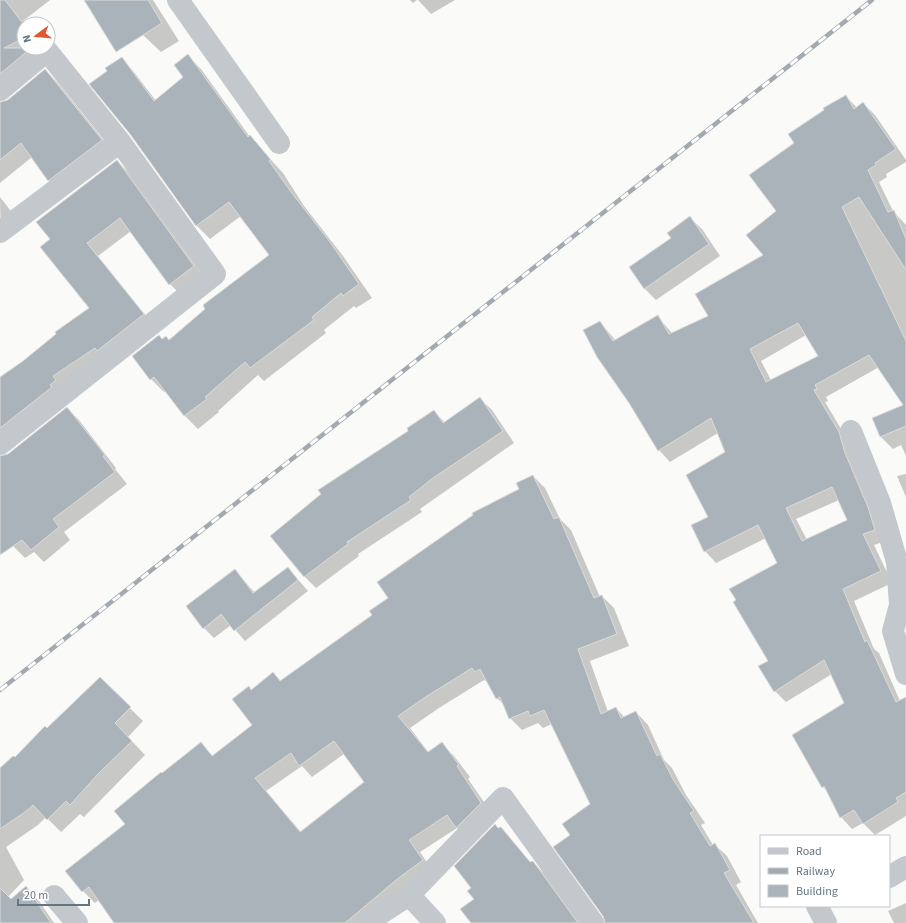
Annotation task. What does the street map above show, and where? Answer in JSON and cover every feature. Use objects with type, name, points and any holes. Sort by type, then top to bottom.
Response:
[{"type":"street","points":[[178,0],[279,143]]},
{"type":"street","points":[[0,90],[47,51],[120,142],[215,274],[0,444]]},
{"type":"street","points":[[0,232],[120,142]]},
{"type":"street","points":[[851,431],[880,503],[897,562],[900,605],[893,631],[906,674]]},
{"type":"street","points":[[366,923],[409,895],[503,798],[593,923]]},
{"type":"street","points":[[890,876],[906,867]]},
{"type":"street","points":[[409,895],[435,923]]},
{"type":"street","points":[[54,896],[74,922]]},
{"type":"building","points":[[0,0],[5,0],[17,16],[16,42],[4,48],[16,48],[16,56],[21,56],[0,74]]},
{"type":"building","points":[[84,0],[148,0],[162,23],[116,52]]},
{"type":"building","points":[[188,54],[248,137],[250,135],[271,160],[269,161],[330,242],[359,284],[343,296],[341,293],[312,317],[314,320],[250,368],[245,362],[205,397],[207,399],[184,416],[154,377],[150,380],[132,356],[159,335],[162,339],[166,336],[169,340],[205,309],[203,305],[269,255],[229,202],[196,226],[130,134],[89,84],[107,71],[105,68],[122,57],[154,101],[183,77],[174,65]]},
{"type":"building","points":[[45,69],[102,140],[48,181],[21,143],[0,160],[0,102],[8,100]]},
{"type":"building","points":[[846,95],[854,109],[863,102],[896,149],[875,163],[876,165],[868,170],[888,212],[894,210],[906,239],[906,270],[859,197],[842,207],[906,341],[906,426],[880,437],[872,418],[903,405],[869,355],[815,385],[817,389],[814,390],[839,432],[845,453],[868,507],[875,530],[863,534],[881,571],[843,589],[865,642],[867,640],[896,702],[906,697],[906,792],[896,798],[898,802],[863,824],[854,810],[840,818],[824,786],[822,788],[792,735],[844,703],[824,660],[774,692],[758,666],[768,661],[733,602],[736,600],[729,589],[777,563],[758,525],[704,552],[691,525],[708,517],[686,475],[725,452],[711,418],[658,451],[629,403],[597,357],[583,330],[600,321],[613,341],[658,315],[669,334],[708,316],[695,294],[763,255],[746,235],[776,211],[749,175],[794,143],[788,134],[824,110],[823,108]],"holes":[[[798,323],[818,356],[766,382],[750,349]],[[832,487],[847,520],[802,541],[786,508]]]},
{"type":"building","points":[[117,160],[194,266],[169,285],[120,218],[87,243],[144,314],[97,351],[95,348],[53,376],[56,380],[50,385],[52,387],[0,428],[0,377],[23,361],[56,334],[55,332],[89,308],[40,247],[50,239],[36,222]]},
{"type":"building","points":[[690,216],[709,244],[644,289],[629,267],[671,238],[667,233]]},
{"type":"building","points":[[480,397],[503,431],[433,478],[409,497],[411,500],[347,542],[348,544],[304,577],[270,536],[321,494],[318,490],[408,431],[407,428],[434,410],[443,423]]},
{"type":"building","points":[[67,407],[105,455],[103,456],[115,472],[53,519],[59,527],[31,550],[22,540],[0,555],[0,456],[8,454]]},
{"type":"building","points":[[533,475],[554,519],[559,517],[594,598],[602,595],[617,634],[578,649],[601,714],[616,707],[621,718],[636,711],[657,756],[660,754],[674,781],[694,811],[690,813],[710,846],[715,843],[730,870],[724,873],[754,923],[605,923],[603,916],[553,847],[570,835],[562,824],[590,804],[544,710],[530,716],[528,711],[509,719],[500,697],[496,699],[480,669],[475,672],[472,668],[398,716],[428,752],[442,742],[459,765],[457,766],[481,803],[456,828],[447,815],[409,840],[423,860],[396,880],[345,923],[114,923],[89,887],[82,892],[65,871],[125,824],[114,811],[161,772],[162,773],[201,742],[212,756],[252,725],[232,699],[249,686],[251,690],[273,672],[280,681],[372,615],[369,611],[388,598],[377,582],[473,515],[472,513],[519,489],[516,483]],"holes":[[[334,741],[364,782],[300,832],[255,778],[291,753],[299,766]]]},
{"type":"building","points":[[288,567],[298,580],[234,631],[221,614],[203,629],[186,606],[235,569],[253,593]]},
{"type":"building","points":[[100,677],[131,707],[115,723],[132,741],[98,774],[70,805],[66,801],[47,820],[33,805],[0,829],[0,768],[13,756],[15,757],[45,726],[47,728]]},
{"type":"building","points":[[495,824],[498,828],[501,827],[530,862],[533,861],[578,923],[471,923],[460,909],[474,899],[467,891],[471,888],[454,866]]},
{"type":"building","points":[[26,886],[51,923],[0,923],[0,888],[11,899]]},
{"type":"railway","points":[[0,690],[872,0]]}]
